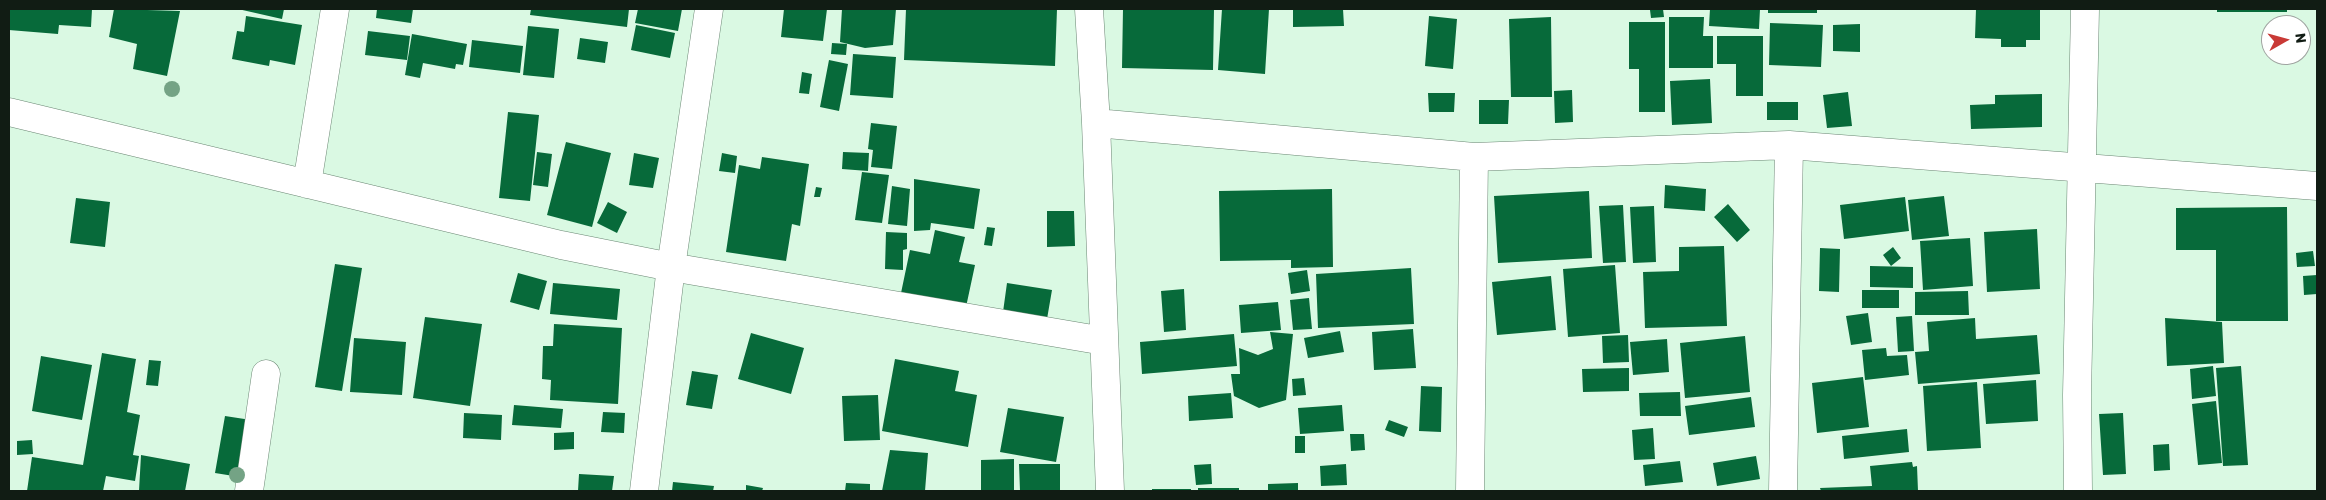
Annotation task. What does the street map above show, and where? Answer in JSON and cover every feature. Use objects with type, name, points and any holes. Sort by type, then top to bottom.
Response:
[{"type":"street","points":[[307,184],[335,9]]},
{"type":"street","points":[[644,491],[671,267],[710,9]]},
{"type":"street","points":[[1089,9],[1096,123],[1110,491]]},
{"type":"street","points":[[2078,491],[2077,395],[2085,9]]},
{"type":"street","points":[[9,112],[561,245],[671,267],[1104,341]]},
{"type":"street","points":[[1096,123],[1474,157],[1789,144],[2317,186]]},
{"type":"street","points":[[1783,491],[1789,144]]},
{"type":"street","points":[[1470,491],[1474,157]]},
{"type":"street","points":[[249,491],[266,374]]},
{"type":"building","points":[[9,9],[92,9],[91,27],[59,25],[58,34],[9,30]]},
{"type":"building","points":[[114,9],[180,11],[167,76],[133,69],[137,44],[109,37]]},
{"type":"building","points":[[238,9],[284,9],[282,19]]},
{"type":"building","points":[[377,9],[413,9],[411,23],[376,18]]},
{"type":"building","points":[[531,9],[629,9],[627,27],[530,15]]},
{"type":"building","points":[[638,9],[682,9],[678,31],[635,23]]},
{"type":"building","points":[[784,9],[827,9],[823,41],[781,37]]},
{"type":"building","points":[[842,9],[896,9],[893,45],[865,48],[840,42]]},
{"type":"building","points":[[906,9],[1057,9],[1055,66],[904,60]]},
{"type":"building","points":[[1123,9],[1214,9],[1213,70],[1122,68]]},
{"type":"building","points":[[1222,9],[1269,9],[1265,74],[1218,70]]},
{"type":"building","points":[[1293,9],[1343,9],[1344,26],[1293,27]]},
{"type":"building","points":[[1663,9],[1664,17],[1651,18],[1650,10]]},
{"type":"building","points":[[1710,9],[1760,9],[1759,29],[1709,26]]},
{"type":"building","points":[[1768,9],[1817,9],[1817,13],[1768,13]]},
{"type":"building","points":[[1976,9],[2040,9],[2040,40],[2026,40],[2026,47],[2001,47],[2001,39],[1975,38]]},
{"type":"building","points":[[2217,9],[2287,9],[2287,12],[2217,12]]},
{"type":"building","points":[[246,16],[302,25],[295,65],[270,60],[269,66],[232,59],[237,31],[244,32]]},
{"type":"building","points":[[1429,16],[1457,19],[1453,69],[1425,66]]},
{"type":"building","points":[[1551,17],[1552,97],[1511,97],[1509,19]]},
{"type":"building","points":[[1669,17],[1704,17],[1703,36],[1713,36],[1713,68],[1669,68]]},
{"type":"building","points":[[1629,22],[1665,22],[1665,112],[1639,112],[1639,69],[1629,69]]},
{"type":"building","points":[[1770,23],[1823,25],[1821,67],[1769,65]]},
{"type":"building","points":[[1860,24],[1860,52],[1833,51],[1833,25]]},
{"type":"building","points":[[636,25],[675,33],[670,58],[631,50]]},
{"type":"building","points":[[528,26],[559,29],[554,78],[523,75]]},
{"type":"building","points":[[368,31],[410,36],[407,60],[365,55]]},
{"type":"building","points":[[412,34],[467,44],[463,65],[456,64],[455,69],[423,63],[420,78],[405,75]]},
{"type":"building","points":[[1717,36],[1763,36],[1763,96],[1736,96],[1736,64],[1717,64]]},
{"type":"building","points":[[580,38],[608,42],[605,63],[577,59]]},
{"type":"building","points":[[472,40],[523,46],[520,73],[469,67]]},
{"type":"building","points":[[832,43],[847,44],[846,55],[831,54]]},
{"type":"building","points":[[853,54],[896,57],[893,98],[850,95]]},
{"type":"building","points":[[829,60],[848,64],[839,111],[820,107]]},
{"type":"building","points":[[802,72],[812,74],[809,94],[799,93]]},
{"type":"building","points":[[1710,79],[1712,123],[1672,125],[1670,81]]},
{"type":"building","points":[[1572,90],[1573,122],[1555,123],[1554,91]]},
{"type":"building","points":[[1848,92],[1852,126],[1827,128],[1823,95]]},
{"type":"building","points":[[1428,93],[1455,93],[1454,112],[1429,112]]},
{"type":"building","points":[[2042,94],[2042,127],[1971,129],[1970,105],[1995,104],[1995,95]]},
{"type":"building","points":[[1479,100],[1509,100],[1508,124],[1479,124]]},
{"type":"building","points":[[1767,102],[1798,102],[1798,120],[1767,120]]},
{"type":"building","points":[[508,112],[539,115],[530,201],[499,198]]},
{"type":"building","points":[[871,123],[897,126],[892,169],[871,167],[873,150],[868,149]]},
{"type":"building","points":[[566,142],[611,153],[592,227],[547,215]]},
{"type":"building","points":[[537,152],[552,154],[548,187],[533,185]]},
{"type":"building","points":[[843,152],[869,153],[868,171],[842,169]]},
{"type":"building","points":[[634,153],[659,158],[653,188],[629,185]]},
{"type":"building","points":[[722,153],[737,156],[735,173],[719,171]]},
{"type":"building","points":[[762,157],[809,164],[800,226],[792,224],[786,261],[726,252],[739,165],[760,169]]},
{"type":"building","points":[[862,172],[889,175],[882,223],[855,220]]},
{"type":"building","points":[[914,179],[980,189],[974,229],[931,223],[930,230],[914,231]]},
{"type":"building","points":[[1665,185],[1706,189],[1705,211],[1664,208]]},
{"type":"building","points":[[892,186],[910,189],[907,226],[888,224]]},
{"type":"building","points":[[816,187],[822,188],[820,197],[814,197]]},
{"type":"building","points":[[1332,189],[1333,267],[1291,268],[1291,260],[1220,261],[1219,191]]},
{"type":"building","points":[[1589,191],[1592,258],[1498,263],[1494,196]]},
{"type":"building","points":[[1944,196],[1949,236],[1912,240],[1908,200]]},
{"type":"building","points":[[1905,197],[1909,231],[1844,239],[1840,205]]},
{"type":"building","points":[[76,198],[110,202],[105,247],[70,243]]},
{"type":"building","points":[[608,202],[627,212],[617,233],[597,223]]},
{"type":"building","points":[[1728,204],[1750,230],[1737,242],[1714,217]]},
{"type":"building","points":[[1623,205],[1626,262],[1603,263],[1599,206]]},
{"type":"building","points":[[1654,206],[1656,262],[1633,263],[1630,207]]},
{"type":"building","points":[[2287,207],[2288,321],[2216,321],[2216,250],[2176,250],[2176,208]]},
{"type":"building","points":[[1047,211],[1074,211],[1075,246],[1047,247]]},
{"type":"building","points":[[987,227],[995,228],[992,246],[984,245]]},
{"type":"building","points":[[2037,229],[2040,289],[1987,292],[1984,232]]},
{"type":"building","points":[[935,230],[965,237],[959,262],[975,265],[966,307],[901,293],[910,250],[930,254]]},
{"type":"building","points":[[886,232],[907,233],[907,249],[903,250],[903,270],[885,269]]},
{"type":"building","points":[[1970,238],[1973,286],[1923,290],[1920,241]]},
{"type":"building","points":[[1724,246],[1727,326],[1645,328],[1643,272],[1679,271],[1679,247]]},
{"type":"building","points":[[1893,247],[1901,258],[1891,266],[1883,255]]},
{"type":"building","points":[[1820,248],[1840,249],[1839,292],[1819,291]]},
{"type":"building","points":[[2313,251],[2315,266],[2297,267],[2296,253]]},
{"type":"building","points":[[335,264],[362,268],[342,391],[315,387]]},
{"type":"building","points":[[1615,265],[1620,333],[1568,337],[1563,269]]},
{"type":"building","points":[[1870,266],[1913,267],[1913,288],[1870,287]]},
{"type":"building","points":[[1411,268],[1414,324],[1318,328],[1316,274]]},
{"type":"building","points":[[1307,270],[1310,291],[1291,294],[1288,273]]},
{"type":"building","points":[[518,273],[547,281],[539,310],[510,302]]},
{"type":"building","points":[[2317,275],[2317,294],[2304,295],[2303,276]]},
{"type":"building","points":[[1551,276],[1556,330],[1497,335],[1492,282]]},
{"type":"building","points":[[553,283],[620,289],[617,320],[550,314]]},
{"type":"building","points":[[1007,283],[1052,290],[1047,319],[1003,312]]},
{"type":"building","points":[[1184,289],[1186,330],[1164,332],[1161,291]]},
{"type":"building","points":[[1862,290],[1899,290],[1899,308],[1862,308]]},
{"type":"building","points":[[1968,291],[1969,315],[1915,315],[1915,292]]},
{"type":"building","points":[[1309,298],[1312,329],[1293,330],[1290,300]]},
{"type":"building","points":[[1278,302],[1281,330],[1241,333],[1239,305]]},
{"type":"building","points":[[1868,313],[1872,342],[1851,345],[1846,316]]},
{"type":"building","points":[[1912,316],[1914,351],[1898,352],[1896,317]]},
{"type":"building","points":[[425,317],[482,324],[470,406],[413,398]]},
{"type":"building","points":[[1975,318],[1976,339],[2037,335],[2040,374],[1918,384],[1915,352],[1929,351],[1927,322]]},
{"type":"building","points":[[2165,318],[2222,322],[2224,363],[2167,366]]},
{"type":"building","points":[[554,324],[622,328],[618,404],[550,400],[551,380],[542,379],[543,346],[553,346]]},
{"type":"building","points":[[1413,329],[1416,368],[1374,370],[1372,332]]},
{"type":"building","points":[[1340,331],[1344,352],[1308,358],[1304,338]]},
{"type":"building","points":[[1270,332],[1293,334],[1286,400],[1259,408],[1234,396],[1231,374],[1240,374],[1239,348],[1258,355],[1273,349]]},
{"type":"building","points":[[751,333],[804,348],[791,394],[738,379]]},
{"type":"building","points":[[1234,334],[1237,366],[1142,374],[1140,342]]},
{"type":"building","points":[[1628,335],[1629,362],[1603,363],[1602,336]]},
{"type":"building","points":[[1745,336],[1750,392],[1685,398],[1680,343]]},
{"type":"building","points":[[354,338],[406,342],[402,395],[350,392]]},
{"type":"building","points":[[1667,339],[1669,372],[1633,375],[1630,342]]},
{"type":"building","points":[[1886,348],[1887,356],[1907,355],[1909,375],[1865,380],[1862,350]]},
{"type":"building","points":[[102,353],[136,359],[127,412],[140,415],[133,455],[139,456],[135,481],[106,476],[103,491],[27,491],[32,457],[83,465]]},
{"type":"building","points":[[41,356],[92,365],[82,420],[32,411]]},
{"type":"building","points":[[895,359],[959,371],[955,391],[977,395],[968,447],[882,431]]},
{"type":"building","points":[[149,360],[161,361],[158,386],[146,385]]},
{"type":"building","points":[[2213,366],[2216,396],[2192,399],[2190,369]]},
{"type":"building","points":[[2241,366],[2248,465],[2223,466],[2216,368]]},
{"type":"building","points":[[1629,368],[1629,391],[1583,392],[1582,369]]},
{"type":"building","points":[[692,371],[718,375],[712,409],[686,405]]},
{"type":"building","points":[[1863,377],[1869,427],[1817,433],[1812,383]]},
{"type":"building","points":[[1304,378],[1306,395],[1293,396],[1292,379]]},
{"type":"building","points":[[2036,380],[2038,421],[1986,424],[1983,384]]},
{"type":"building","points":[[1977,382],[1981,448],[1927,451],[1923,386]]},
{"type":"building","points":[[1421,386],[1442,387],[1441,432],[1419,431]]},
{"type":"building","points":[[1680,392],[1681,416],[1640,416],[1639,393]]},
{"type":"building","points":[[1231,393],[1233,418],[1189,421],[1188,396]]},
{"type":"building","points":[[878,395],[880,440],[844,441],[842,396]]},
{"type":"building","points":[[1751,397],[1755,427],[1689,435],[1685,406]]},
{"type":"building","points":[[2216,401],[2222,463],[2198,465],[2192,404]]},
{"type":"building","points":[[514,405],[563,409],[561,428],[512,425]]},
{"type":"building","points":[[1342,405],[1344,431],[1300,434],[1298,408]]},
{"type":"building","points":[[1008,408],[1064,417],[1056,462],[1000,452]]},
{"type":"building","points":[[603,412],[625,413],[624,433],[601,432]]},
{"type":"building","points":[[464,413],[502,415],[501,440],[463,438]]},
{"type":"building","points":[[2123,413],[2126,474],[2103,475],[2099,414]]},
{"type":"building","points":[[225,416],[251,420],[240,477],[215,473]]},
{"type":"building","points":[[1389,420],[1408,427],[1404,437],[1385,430]]},
{"type":"building","points":[[1653,428],[1655,459],[1634,460],[1632,430]]},
{"type":"building","points":[[1907,429],[1909,452],[1844,459],[1842,436]]},
{"type":"building","points":[[574,432],[574,449],[554,450],[554,433]]},
{"type":"building","points":[[1350,434],[1364,434],[1365,450],[1351,451]]},
{"type":"building","points":[[1295,436],[1305,436],[1305,453],[1295,453]]},
{"type":"building","points":[[32,440],[33,454],[17,455],[17,441]]},
{"type":"building","points":[[2169,444],[2170,470],[2154,471],[2153,445]]},
{"type":"building","points":[[890,450],[928,453],[925,491],[882,491]]},
{"type":"building","points":[[141,455],[190,464],[185,491],[139,491]]},
{"type":"building","points":[[1756,456],[1760,479],[1717,486],[1713,463]]},
{"type":"building","points":[[1014,459],[1014,491],[981,491],[981,460]]},
{"type":"building","points":[[1680,461],[1683,482],[1645,486],[1643,465]]},
{"type":"building","points":[[1912,462],[1913,467],[1917,466],[1918,491],[1821,491],[1820,488],[1872,486],[1870,466]]},
{"type":"building","points":[[1019,464],[1060,464],[1060,491],[1020,491]]},
{"type":"building","points":[[1211,464],[1212,484],[1196,485],[1194,465]]},
{"type":"building","points":[[1346,464],[1347,485],[1321,486],[1320,466]]},
{"type":"building","points":[[579,474],[614,476],[612,491],[578,491]]},
{"type":"building","points":[[673,482],[714,486],[713,491],[672,491]]},
{"type":"building","points":[[846,483],[870,484],[870,491],[845,491]]},
{"type":"building","points":[[1298,483],[1298,491],[1268,491],[1268,484]]},
{"type":"building","points":[[746,485],[763,488],[762,491],[746,491]]},
{"type":"building","points":[[1198,488],[1239,488],[1239,491],[1198,491]]},
{"type":"building","points":[[1152,489],[1191,489],[1191,491],[1152,491]]}]
